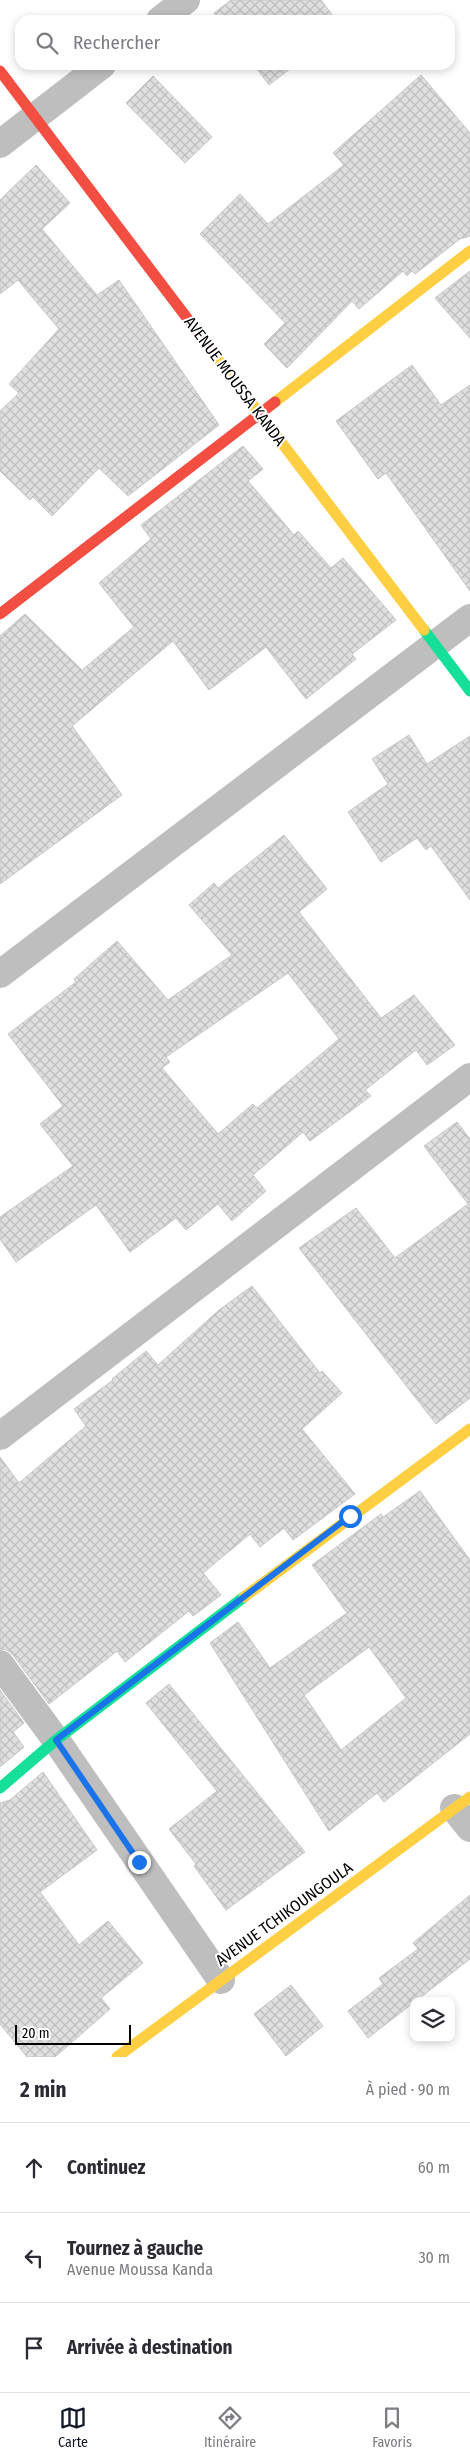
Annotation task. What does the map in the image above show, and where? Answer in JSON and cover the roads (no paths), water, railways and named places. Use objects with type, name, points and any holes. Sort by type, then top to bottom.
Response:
[{"type":"street","points":[[166,15],[186,0]]},
{"type":"street","points":[[0,144],[96,70]]},
{"type":"street","name":"AVENUE MOUSSA KANDA","points":[[0,71],[470,690]]},
{"type":"street","points":[[0,614],[470,251]]},
{"type":"street","points":[[0,974],[470,618]]},
{"type":"street","points":[[0,1436],[470,1077]]},
{"type":"street","points":[[0,1788],[56,1740],[350,1516],[470,1429]]},
{"type":"street","points":[[0,1664],[56,1740],[221,1980]]},
{"type":"street","name":"AVENUE TCHIKOUNGOULA","points":[[117,2057],[221,1980],[465,1811]]}]
